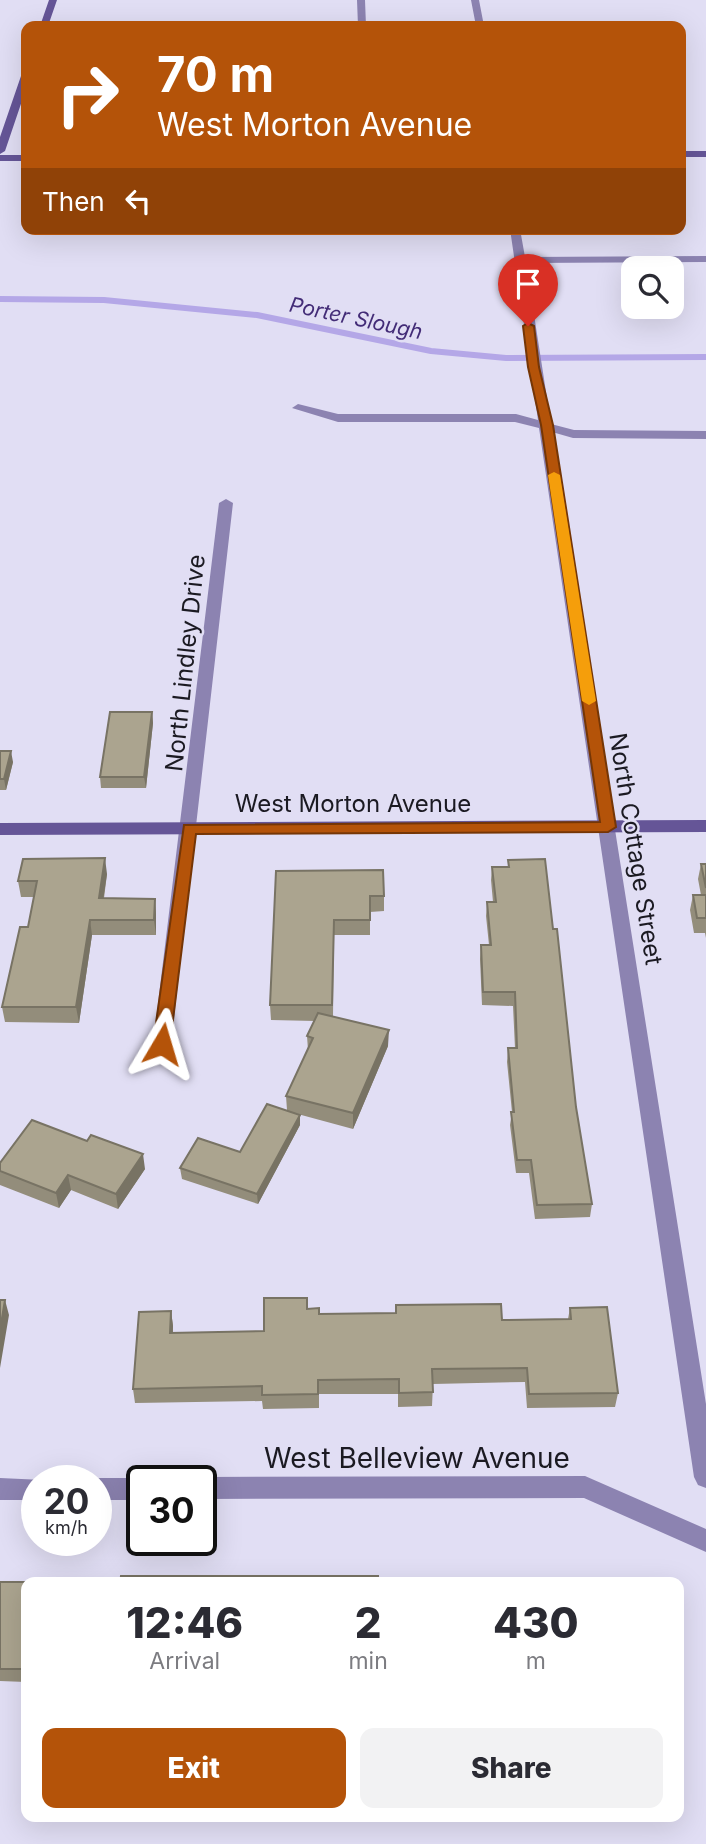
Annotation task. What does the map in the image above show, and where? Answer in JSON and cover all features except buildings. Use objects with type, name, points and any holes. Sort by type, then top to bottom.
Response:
[{"type":"main road","points":[[46,21],[53,0]]},
{"type":"main road","points":[[0,151],[21,90]]},
{"type":"main road","points":[[686,154],[706,154]]},
{"type":"main road","points":[[0,158],[21,158]]},
{"type":"main road","name":"West Morton Avenue","points":[[0,829],[706,827]]},
{"type":"street","points":[[361,0],[362,21]]},
{"type":"street","points":[[475,0],[479,21]]},
{"type":"street","name":"North Cottage Street","points":[[516,235],[531,348],[547,425],[706,1476]]},
{"type":"street","points":[[521,260],[706,259]]},
{"type":"street","points":[[298,408],[338,418],[516,418],[573,434],[706,435]]},
{"type":"street","name":"North Lindley Drive","points":[[162,1044],[226,503]]},
{"type":"street","name":"West Belleview Avenue","points":[[217,1488],[585,1487],[706,1541]]},
{"type":"street","points":[[0,1489],[21,1489]]},
{"type":"waterway","name":"Porter Slough","points":[[0,299],[104,300],[257,315],[431,351],[506,358],[706,357]]},
{"type":"slow traffic","points":[[554,475],[589,701]]},
{"type":"route","points":[[162,1044],[189,829],[608,827],[547,425],[528,326]]}]
